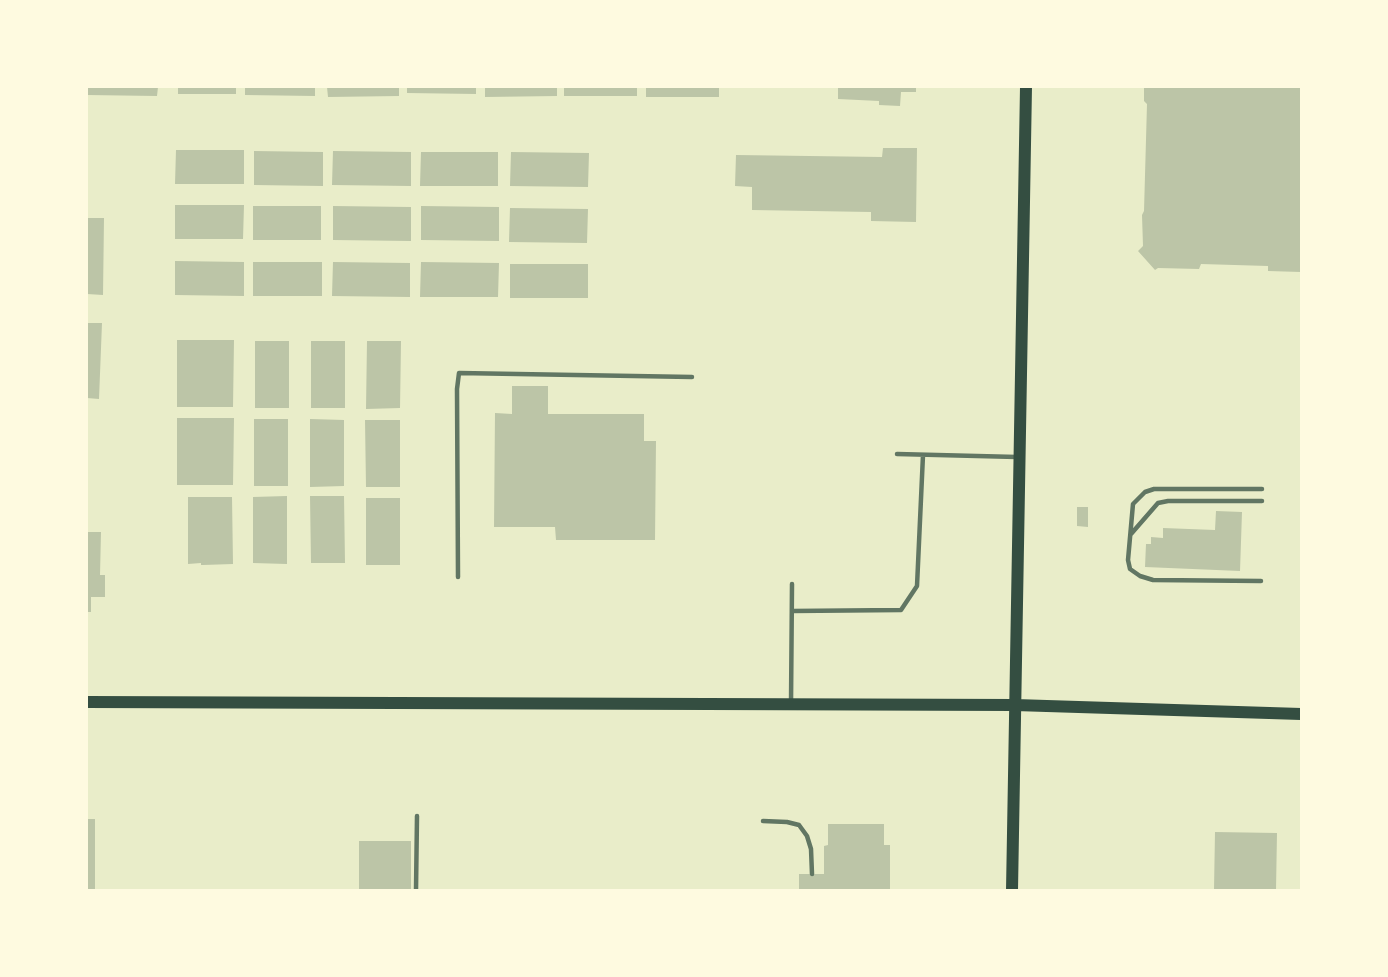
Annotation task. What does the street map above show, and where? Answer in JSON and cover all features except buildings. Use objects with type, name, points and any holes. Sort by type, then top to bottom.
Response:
[{"type":"main road","points":[[1012,890],[1026,87]]},
{"type":"main road","points":[[87,702],[1015,705],[1301,714]]},
{"type":"lane","points":[[458,577],[457,390],[459,372],[692,376]]},
{"type":"lane","points":[[897,454],[1019,457]]},
{"type":"lane","points":[[792,610],[901,610],[917,586],[923,455]]},
{"type":"lane","points":[[1261,581],[1153,580],[1140,576],[1130,569],[1128,560],[1133,504],[1145,492],[1154,489],[1262,489]]},
{"type":"lane","points":[[1131,534],[1158,503],[1168,501],[1262,501]]},
{"type":"lane","points":[[790,704],[792,584]]},
{"type":"lane","points":[[416,890],[417,816]]},
{"type":"lane","points":[[763,821],[799,825],[807,836],[811,849],[812,874]]}]
